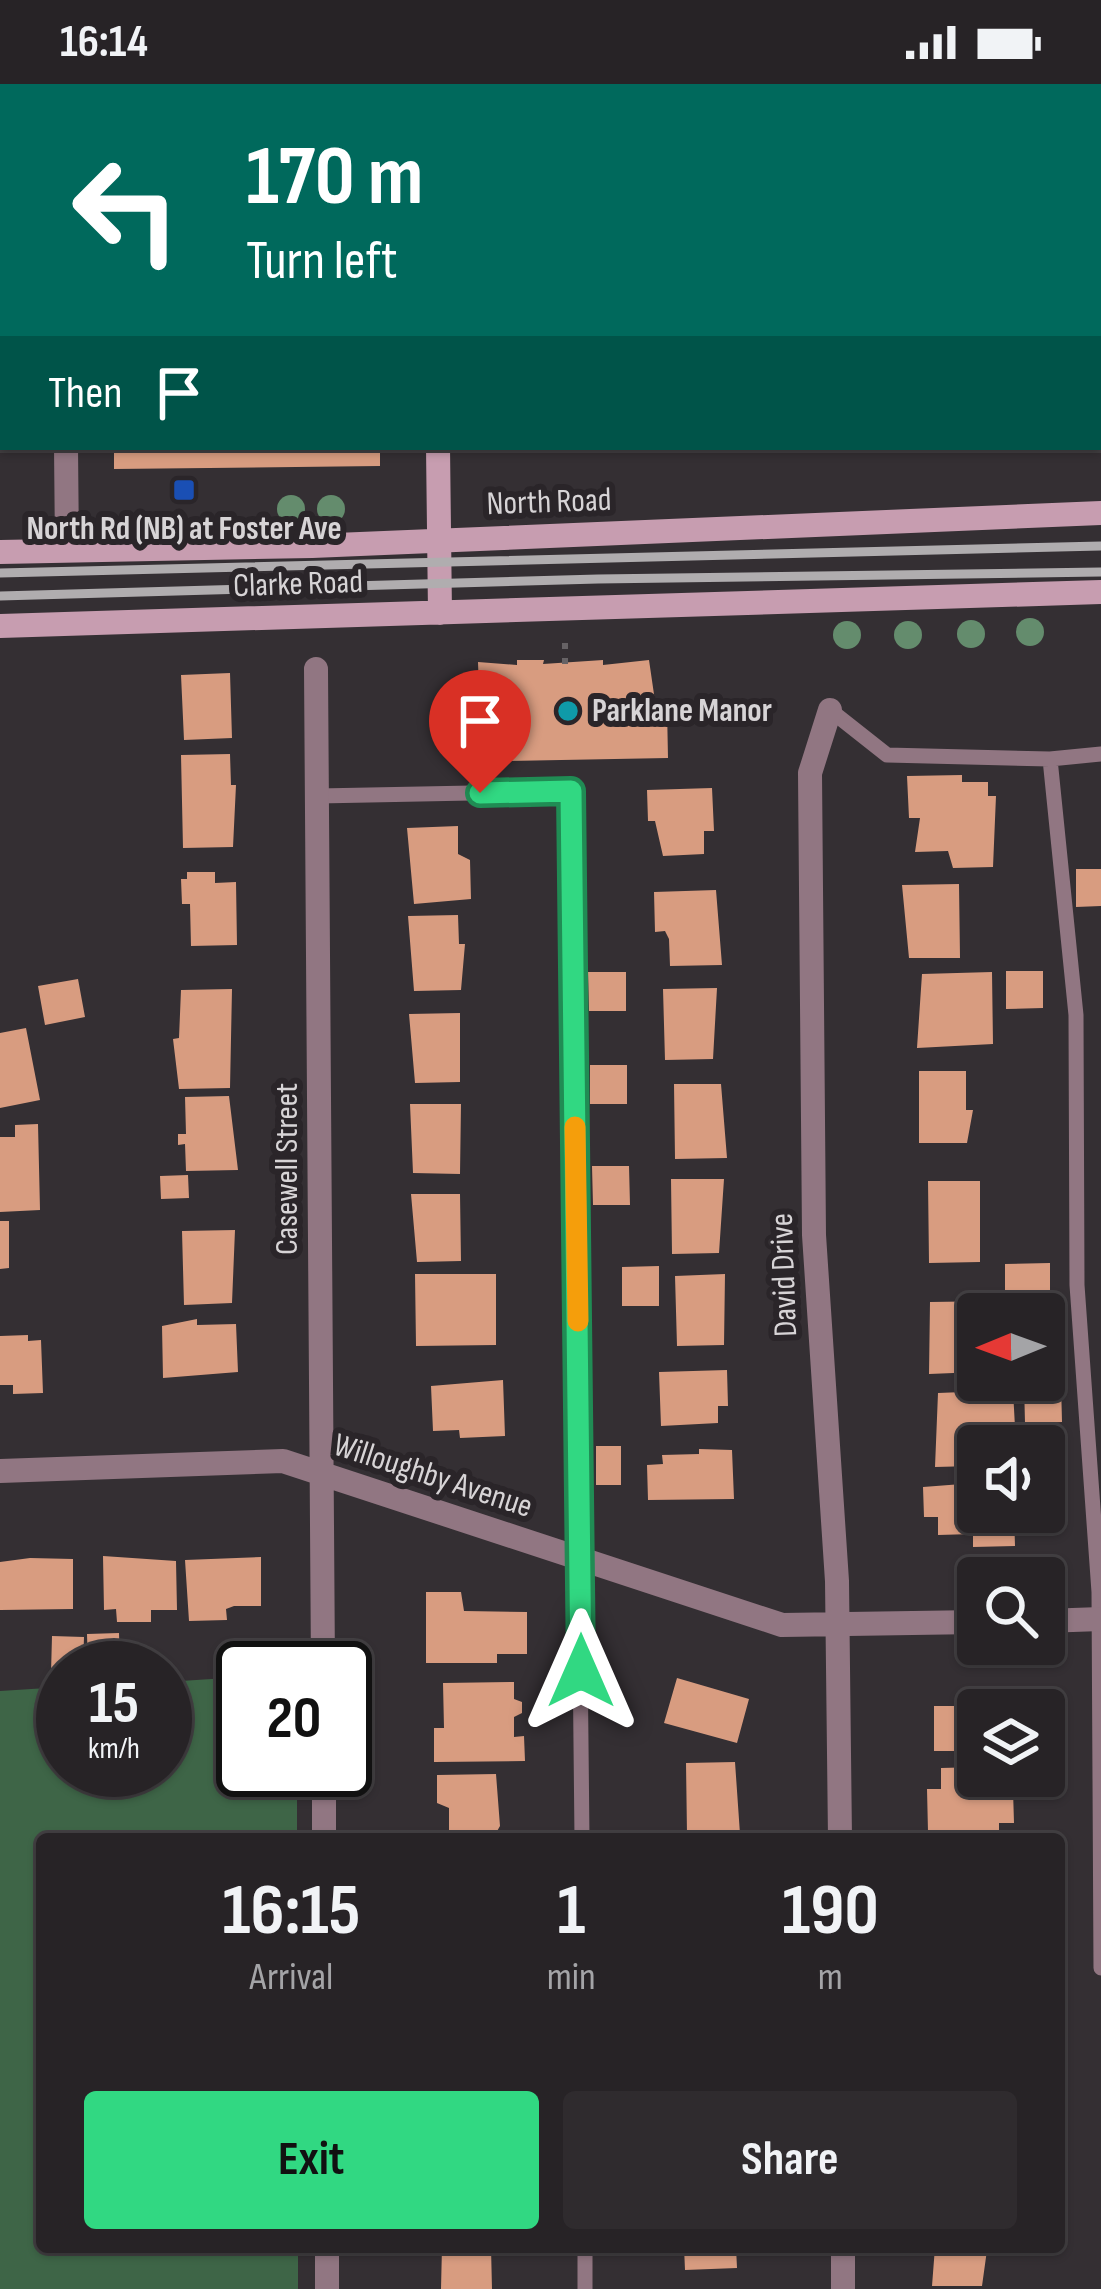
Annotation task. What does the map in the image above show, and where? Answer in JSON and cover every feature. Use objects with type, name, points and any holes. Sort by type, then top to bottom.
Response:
[{"type":"main road","points":[[438,450],[440,614]]},
{"type":"main road","name":"North Road","points":[[0,552],[1101,513]]},
{"type":"main road","name":"Clarke Road","points":[[0,626],[1101,592]]},
{"type":"street","points":[[66,450],[67,549]]},
{"type":"street","name":"Casewell Street","points":[[316,669],[323,1641]]},
{"type":"street","name":"David Drive","points":[[830,710],[810,773],[813,1189],[838,1626],[840,1833]]},
{"type":"street","name":"Willoughby Avenue","points":[[0,1471],[283,1461],[782,1625],[957,1623]]},
{"type":"street","points":[[1065,1620],[1100,1619]]},
{"type":"street","points":[[324,1797],[324,1833]]},
{"type":"street","points":[[327,2253],[327,2289]]},
{"type":"street","points":[[843,2253],[844,2289]]},
{"type":"lane","points":[[830,710],[887,755],[1050,759],[1101,754]]},
{"type":"lane","points":[[1050,759],[1076,1015],[1077,1285],[1100,1619],[1101,1968]]},
{"type":"lane","points":[[318,796],[571,791],[582,1833]]},
{"type":"lane","points":[[585,2253],[585,2289]]},
{"type":"path","points":[[565,633],[565,664]]},
{"type":"green space","points":[[216,1679],[216,1797],[297,1797],[297,1833],[36,1833],[36,2253],[298,2253],[298,2289],[0,2289],[0,1691],[36,1689],[36,1797],[192,1797],[192,1680]]},
{"type":"building","points":[[114,450],[380,450],[380,466],[114,469]]},
{"type":"building","name":"Parklane Manor","points":[[517,660],[544,660],[543,664],[603,660],[603,665],[649,660],[656,708],[667,708],[668,758],[458,762],[457,714],[469,714],[469,693],[479,693],[478,662],[517,665]]},
{"type":"building","points":[[230,673],[232,738],[184,740],[181,675]]},
{"type":"building","points":[[230,754],[231,785],[236,785],[233,847],[183,848],[181,755]]},
{"type":"building","points":[[962,775],[962,782],[988,782],[988,796],[996,796],[993,867],[953,868],[948,851],[915,852],[920,818],[909,818],[907,776]]},
{"type":"building","points":[[712,788],[714,831],[704,831],[704,854],[663,856],[655,821],[648,821],[647,790]]},
{"type":"building","points":[[458,826],[458,854],[470,860],[471,899],[414,904],[407,828]]},
{"type":"building","points":[[1076,869],[1101,869],[1101,906],[1076,907]]},
{"type":"building","points":[[187,872],[215,872],[215,883],[236,882],[237,945],[191,946],[190,904],[182,904],[181,879],[187,879]]},
{"type":"building","points":[[959,884],[960,958],[909,958],[902,885]]},
{"type":"building","points":[[716,890],[722,965],[670,966],[669,939],[665,931],[655,932],[654,892]]},
{"type":"building","points":[[458,915],[459,944],[465,944],[461,990],[414,991],[408,916]]},
{"type":"building","points":[[1006,971],[1043,971],[1043,1008],[1006,1009]]},
{"type":"building","points":[[588,972],[626,972],[626,1011],[589,1011]]},
{"type":"building","points":[[992,972],[993,1044],[917,1048],[922,974]]},
{"type":"building","points":[[78,979],[85,1017],[45,1025],[38,986]]},
{"type":"building","points":[[717,988],[713,1059],[665,1060],[663,989]]},
{"type":"building","points":[[232,989],[230,1088],[179,1089],[173,1039],[179,1038],[181,990]]},
{"type":"building","points":[[460,1013],[460,1082],[415,1083],[409,1014]]},
{"type":"building","points":[[26,1028],[40,1100],[0,1108],[0,1033]]},
{"type":"building","points":[[590,1065],[627,1065],[627,1104],[590,1104]]},
{"type":"building","points":[[919,1071],[966,1071],[966,1110],[973,1110],[967,1143],[919,1143]]},
{"type":"building","points":[[674,1084],[721,1084],[727,1158],[675,1159]]},
{"type":"building","points":[[229,1096],[238,1170],[186,1171],[185,1144],[178,1145],[178,1134],[186,1134],[185,1097]]},
{"type":"building","points":[[410,1104],[461,1104],[460,1174],[413,1173]]},
{"type":"building","points":[[38,1124],[40,1210],[0,1212],[0,1137],[15,1137],[15,1125]]},
{"type":"building","points":[[592,1166],[629,1166],[630,1205],[593,1205]]},
{"type":"building","points":[[188,1175],[189,1198],[161,1199],[160,1176]]},
{"type":"building","points":[[671,1179],[724,1179],[719,1253],[672,1254]]},
{"type":"building","points":[[928,1181],[980,1181],[980,1262],[929,1263]]},
{"type":"building","points":[[411,1194],[460,1194],[461,1261],[417,1262]]},
{"type":"building","points":[[0,1221],[9,1221],[9,1268],[0,1269]]},
{"type":"building","points":[[235,1230],[232,1303],[184,1305],[182,1231]]},
{"type":"building","points":[[1050,1263],[1050,1291],[1005,1292],[1005,1264]]},
{"type":"building","points":[[659,1266],[659,1306],[622,1306],[622,1267]]},
{"type":"building","points":[[415,1274],[496,1274],[496,1345],[416,1346]]},
{"type":"building","points":[[725,1274],[724,1345],[677,1346],[675,1276]]},
{"type":"building","points":[[930,1302],[957,1302],[957,1373],[929,1374]]},
{"type":"building","points":[[197,1319],[197,1325],[236,1324],[238,1372],[163,1378],[162,1326]]},
{"type":"building","points":[[28,1335],[28,1341],[41,1340],[43,1393],[13,1394],[13,1385],[0,1385],[0,1336]]},
{"type":"building","points":[[727,1370],[728,1406],[718,1406],[718,1423],[661,1426],[659,1372]]},
{"type":"building","points":[[503,1380],[505,1436],[460,1438],[459,1430],[433,1431],[431,1386]]},
{"type":"building","points":[[957,1392],[957,1401],[1014,1401],[1015,1425],[957,1425],[957,1466],[935,1467],[938,1393]]},
{"type":"building","points":[[1024,1401],[1061,1401],[1062,1422],[1025,1423]]},
{"type":"building","points":[[596,1446],[621,1446],[621,1485],[596,1485]]},
{"type":"building","points":[[699,1449],[732,1450],[734,1499],[648,1500],[647,1465],[663,1464],[662,1455],[699,1454]]},
{"type":"building","points":[[957,1484],[957,1533],[1015,1533],[1015,1546],[973,1547],[973,1534],[938,1535],[938,1517],[924,1517],[923,1487]]},
{"type":"building","points":[[103,1556],[176,1561],[177,1610],[151,1610],[151,1622],[117,1622],[116,1609],[104,1610]]},
{"type":"building","points":[[261,1557],[261,1606],[226,1609],[227,1620],[189,1621],[185,1560]]},
{"type":"building","points":[[73,1559],[73,1609],[0,1610],[0,1562]]},
{"type":"building","points":[[426,1592],[461,1592],[464,1611],[527,1612],[527,1654],[497,1654],[497,1663],[426,1663]]},
{"type":"building","points":[[119,1633],[119,1641],[87,1641],[87,1634]]},
{"type":"building","points":[[52,1636],[84,1637],[84,1641],[52,1641]]},
{"type":"building","points":[[677,1678],[749,1699],[737,1743],[664,1723]]},
{"type":"building","points":[[514,1682],[514,1699],[522,1702],[522,1713],[514,1717],[514,1737],[524,1736],[525,1761],[434,1762],[434,1728],[444,1728],[443,1683]]},
{"type":"building","points":[[934,1706],[957,1706],[957,1751],[934,1751]]},
{"type":"building","points":[[735,1762],[740,1833],[687,1833],[686,1763]]},
{"type":"building","points":[[941,1768],[957,1768],[957,1797],[1013,1797],[1014,1823],[999,1823],[999,1833],[928,1832],[927,1789],[941,1789]]},
{"type":"building","points":[[496,1774],[500,1826],[496,1833],[449,1833],[449,1808],[437,1803],[437,1775]]},
{"type":"building","points":[[442,2253],[491,2253],[492,2289],[441,2289]]},
{"type":"building","points":[[684,2253],[736,2253],[737,2268],[685,2270]]},
{"type":"building","points":[[935,2253],[987,2253],[982,2286],[932,2286]]},
{"type":"railway","points":[[0,573],[1101,546]]},
{"type":"railway","points":[[0,596],[598,579],[1101,572]]},
{"type":"slow traffic","points":[[575,1127],[578,1321]]},
{"type":"place","name":"North Rd (NB) at Foster Ave","points":[[184,490]]},
{"type":"place","name":"Parklane Manor","points":[[568,711]]},
{"type":"route","points":[[480,793],[571,791],[581,1671]]}]
